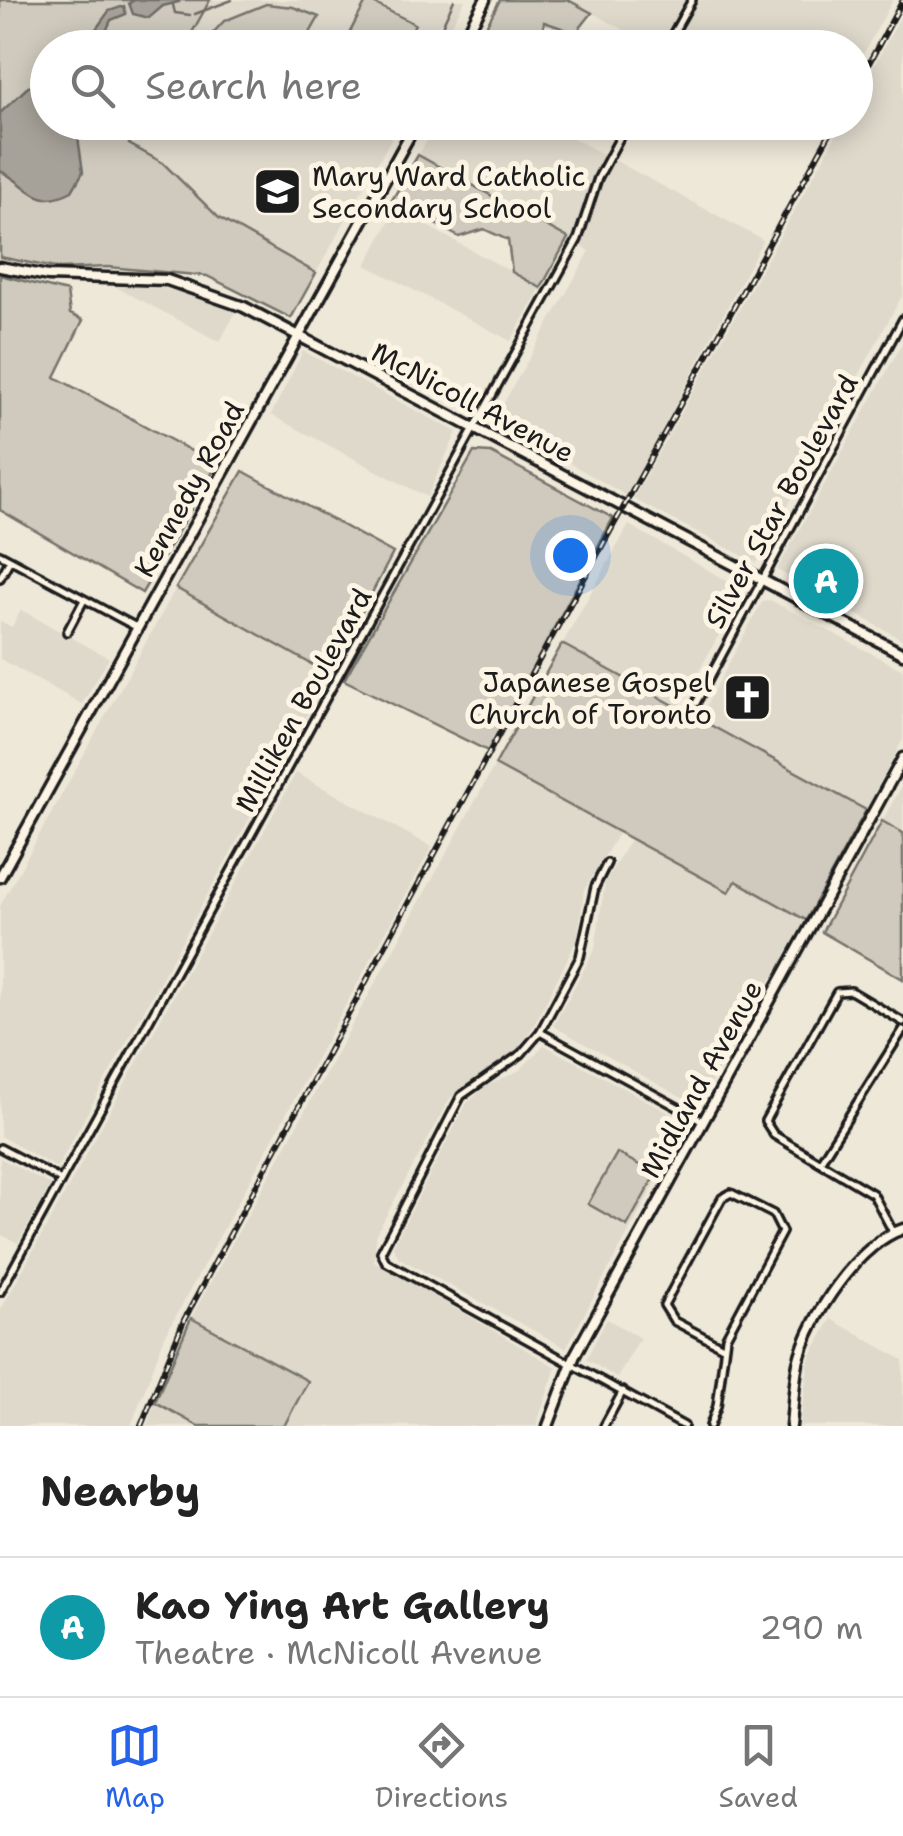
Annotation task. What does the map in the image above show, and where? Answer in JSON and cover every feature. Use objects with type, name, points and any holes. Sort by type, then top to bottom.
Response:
[{"type":"main road","points":[[469,30],[485,0]]},
{"type":"main road","name":"Kennedy Road","points":[[0,877],[407,140]]},
{"type":"main road","name":"McNicoll Avenue","points":[[0,268],[48,276],[167,280],[244,307],[903,654]]},
{"type":"main road","name":"Midland Avenue","points":[[548,1426],[572,1363],[903,758]]},
{"type":"main road","points":[[791,1426],[802,1350],[856,1257],[903,1228]]},
{"type":"street","points":[[675,30],[692,0]]},
{"type":"street","name":"Milliken Boulevard","points":[[0,1292],[578,240],[598,178],[618,140]]},
{"type":"street","name":"Silver Star Boulevard","points":[[696,704],[903,319]]},
{"type":"street","points":[[0,554],[138,628]]},
{"type":"street","points":[[0,578],[10,560]]},
{"type":"street","points":[[67,632],[84,600]]},
{"type":"street","points":[[607,864],[595,887],[580,957],[540,1032],[521,1054],[461,1096],[380,1252],[386,1262],[684,1426]]},
{"type":"street","points":[[892,1232],[873,1194],[774,1135],[766,1121],[829,1000],[840,990],[850,991],[903,1022]]},
{"type":"street","points":[[820,1162],[903,1030]]},
{"type":"street","points":[[540,1032],[703,1121]]},
{"type":"street","points":[[0,1148],[62,1180]]},
{"type":"street","points":[[710,1426],[717,1406],[723,1347],[782,1232],[772,1214],[731,1193],[722,1198],[664,1305],[674,1321],[723,1347]]},
{"type":"street","points":[[604,1426],[623,1391]]},
{"type":"shaded area","points":[[0,0],[210,0],[193,30],[30,30],[30,140],[131,140],[129,144],[163,163],[219,218],[316,273],[291,318],[207,276],[108,267],[60,269],[0,257]]},
{"type":"shaded area","points":[[210,0],[465,0],[449,30],[194,30]]},
{"type":"shaded area","points":[[367,0],[415,24],[412,30],[351,30]]},
{"type":"shaded area","points":[[500,0],[568,0],[592,13],[578,30],[544,22],[543,30],[484,30]]},
{"type":"shaded area","points":[[568,0],[893,0],[873,36],[873,30],[624,30]]},
{"type":"shaded area","points":[[179,2],[163,6],[149,18],[133,14],[129,3]]},
{"type":"shaded area","points":[[266,4],[293,7],[319,17],[312,30],[216,30],[224,21]]},
{"type":"shaded area","points":[[124,6],[126,14],[111,20],[107,30],[95,30],[109,11]]},
{"type":"shaded area","points":[[903,12],[903,294],[757,563],[633,499],[834,140],[873,140],[873,68]]},
{"type":"shaded area","points":[[28,87],[30,140],[78,140],[83,172],[72,191],[59,196],[40,197],[0,171],[0,113]]},
{"type":"shaded area","name":"Mary Ward Catholic Secondary School","points":[[130,140],[390,140],[316,273],[219,218],[163,163],[128,144]]},
{"type":"shaded area","points":[[427,140],[577,140],[763,240],[627,496],[494,420],[590,251],[418,155]]},
{"type":"shaded area","points":[[418,155],[568,238],[541,288],[512,272],[508,240],[484,229],[459,237],[392,200]]},
{"type":"shaded area","points":[[396,209],[541,288],[511,341],[366,265]]},
{"type":"shaded area","points":[[0,275],[67,292],[70,314],[83,320],[55,377],[217,465],[142,593],[0,510]]},
{"type":"shaded area","points":[[146,286],[195,294],[235,313],[220,342],[116,287]]},
{"type":"shaded area","points":[[903,342],[903,640],[777,570]]},
{"type":"shaded area","points":[[303,351],[457,432],[427,497],[271,415]]},
{"type":"shaded area","points":[[474,452],[491,453],[613,518],[488,751],[344,680]]},
{"type":"shaded area","points":[[243,471],[393,553],[329,674],[176,588]]},
{"type":"shaded area","points":[[629,525],[743,590],[679,708],[562,644]]},
{"type":"shaded area","points":[[176,588],[329,674],[57,1168],[0,1136],[0,906]]},
{"type":"shaded area","points":[[770,600],[903,670],[903,739],[866,810],[699,719],[762,602]]},
{"type":"shaded area","points":[[21,610],[109,658],[82,704],[0,659],[0,621],[12,627]]},
{"type":"shaded area","points":[[562,644],[866,810],[806,920],[736,881],[729,892],[495,765]]},
{"type":"shaded area","points":[[495,765],[619,832],[584,890],[577,940],[532,1029],[513,1054],[451,1097],[376,1234],[374,1261],[556,1367],[536,1426],[284,1426],[308,1381],[191,1318]]},
{"type":"shaded area","points":[[296,773],[432,847],[165,1336],[131,1426],[0,1426],[0,1311]]},
{"type":"shaded area","points":[[903,784],[903,833],[882,821]]},
{"type":"shaded area","points":[[882,821],[903,833],[903,979],[822,932]]},
{"type":"shaded area","points":[[631,838],[729,891],[735,880],[806,920],[697,1106],[553,1026],[595,949],[605,882]]},
{"type":"shaded area","points":[[544,1045],[688,1123],[566,1348],[399,1258],[393,1246],[467,1103],[485,1087],[520,1070]]},
{"type":"shaded area","points":[[617,1153],[656,1174],[627,1226],[588,1204]]},
{"type":"shaded area","points":[[0,1158],[51,1185],[18,1243],[0,1234]]},
{"type":"shaded area","points":[[191,1318],[308,1381],[284,1426],[198,1426],[155,1402]]},
{"type":"shaded area","points":[[607,1319],[640,1338],[617,1378],[586,1359]]},
{"type":"shaded area","points":[[831,1319],[903,1360],[903,1426],[800,1426],[809,1359]]},
{"type":"shaded area","points":[[155,1402],[198,1426],[147,1426]]},
{"type":"waterway","points":[[195,14],[232,0]]},
{"type":"waterway","points":[[444,30],[454,0]]},
{"type":"waterway","points":[[173,5],[175,13],[190,15]]},
{"type":"railway","points":[[873,56],[903,0]]},
{"type":"railway","points":[[141,1426],[184,1320],[526,684],[826,140]]},
{"type":"place","name":"Mary Ward Catholic Secondary School","points":[[277,192]]},
{"type":"place","name":"Kao Ying Art Gallery","points":[[826,581]]},
{"type":"place","name":"Japanese Gospel Church of Toronto","points":[[747,698]]}]
